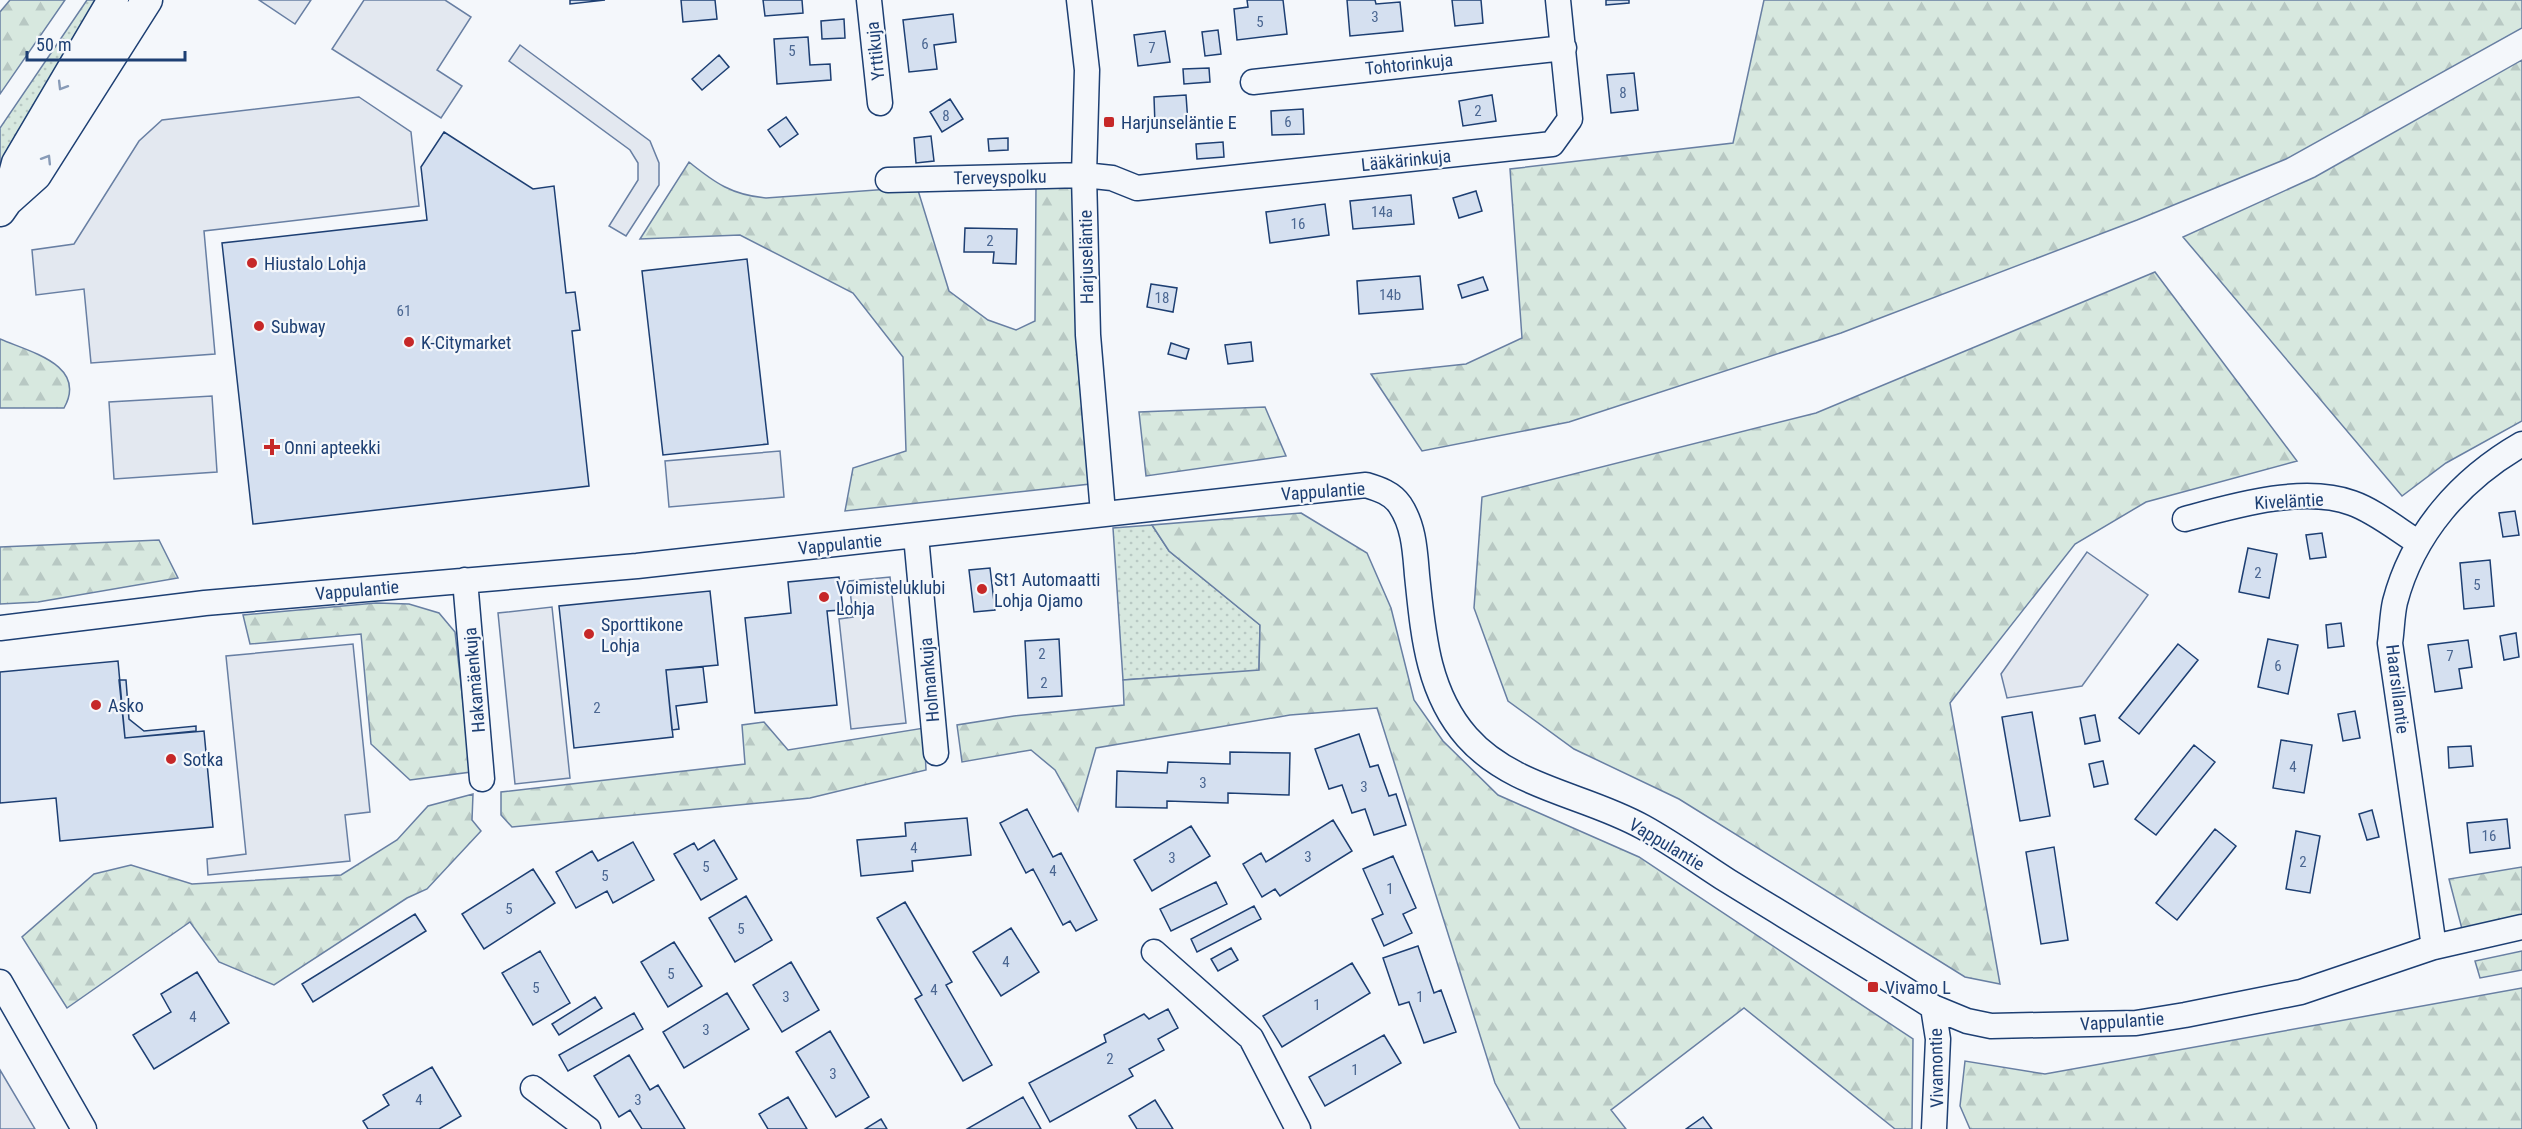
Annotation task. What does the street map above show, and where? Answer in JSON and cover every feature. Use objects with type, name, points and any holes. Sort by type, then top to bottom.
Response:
[{"type":"main road","points":[[3,206],[17,163],[113,0]]},
{"type":"main road","points":[[3,206],[36,176],[147,0]]},
{"type":"street","name":"Yrttikuja","points":[[869,0],[880,103]]},
{"type":"street","name":"Harjuseläntie","points":[[1079,0],[1087,70],[1084,175],[1088,335],[1102,513]]},
{"type":"street","name":"Lääkärinkuja","points":[[1112,178],[1137,188],[1552,144],[1570,119],[1558,0]]},
{"type":"street","name":"Tohtorinkuja","points":[[1253,82],[1564,48]]},
{"type":"street","name":"Terveyspolku","points":[[888,180],[1084,175],[1112,178]]},
{"type":"street","name":"Haarsillantie","points":[[2434,947],[2390,643],[2394,604],[2405,570],[2419,543],[2444,506],[2497,458],[2522,444]]},
{"type":"street","name":"Vappulantie","points":[[0,628],[205,603],[637,566],[1366,485],[1387,492],[1400,504],[1413,537],[1422,627],[1430,667],[1443,704],[1467,738],[1499,764],[1535,783],[1642,827],[1933,1007],[1967,1021],[1991,1026],[2136,1023],[2301,992],[2434,947],[2522,927]]},
{"type":"street","name":"Kiveläntie","points":[[2185,519],[2241,504],[2297,497],[2331,498],[2353,503],[2419,543]]},
{"type":"street","name":"Holmankuja","points":[[916,536],[936,753]]},
{"type":"street","name":"Hakamäenkuja","points":[[465,580],[482,779]]},
{"type":"street","points":[[1154,952],[1251,1038],[1298,1129]]},
{"type":"street","points":[[0,982],[84,1129]]},
{"type":"street","name":"Vivamontie","points":[[1933,1007],[1938,1039],[1934,1129]]},
{"type":"street","points":[[533,1088],[588,1129]]},
{"type":"green space","points":[[10,0],[65,0],[0,94],[0,12]]},
{"type":"green space","points":[[87,0],[99,0],[8,148],[0,168],[0,128]]},
{"type":"green space","points":[[1764,0],[2522,0],[2522,28],[2286,159],[2137,220],[1841,333],[1569,422],[1422,451],[1371,374],[1466,364],[1522,338],[1510,169],[1733,143]]},
{"type":"green space","points":[[2522,60],[2522,421],[2446,463],[2402,496],[2183,237],[2315,177]]},
{"type":"green space","points":[[689,162],[724,187],[743,194],[766,198],[917,187],[949,291],[988,320],[1016,330],[1035,321],[1036,184],[1077,187],[1090,484],[845,511],[853,468],[906,451],[903,357],[853,293],[740,235],[640,239]]},
{"type":"green space","points":[[2155,272],[2297,461],[2146,502],[2075,544],[1950,703],[2000,984],[1965,977],[1679,799],[1574,749],[1508,701],[1474,608],[1482,497],[1816,413]]},
{"type":"green space","points":[[0,339],[40,355],[62,371],[68,381],[69,393],[64,408],[0,408]]},
{"type":"green space","points":[[1265,407],[1286,456],[1146,476],[1139,412]]},
{"type":"green space","points":[[1301,513],[1367,553],[1391,608],[1414,700],[1443,741],[1498,795],[1639,857],[1913,1039],[1912,1129],[1895,1129],[1744,1008],[1611,1110],[1626,1129],[1520,1129],[1495,1083],[1377,708],[1290,715],[1096,748],[1078,811],[1055,770],[1031,750],[962,762],[957,725],[1014,716],[1124,705],[1123,680],[1259,670],[1260,625],[1169,551],[1152,525]]},
{"type":"green space","points":[[1152,525],[1169,551],[1260,625],[1259,671],[1123,680],[1113,528]]},
{"type":"green space","points":[[159,540],[178,578],[38,602],[0,604],[0,547]]},
{"type":"green space","points":[[376,603],[409,604],[439,613],[455,632],[471,772],[410,780],[371,744],[361,634],[250,644],[243,615]]},
{"type":"green space","points":[[764,722],[788,750],[924,728],[926,770],[810,798],[512,827],[501,815],[501,792],[745,764],[742,725]]},
{"type":"green space","points":[[473,794],[472,820],[481,831],[427,889],[407,898],[274,985],[219,962],[190,922],[67,1008],[22,937],[94,874],[131,865],[192,884],[341,875],[397,840],[428,806]]},
{"type":"green space","points":[[2522,867],[2522,917],[2462,929],[2449,879]]},
{"type":"green space","points":[[2522,951],[2522,970],[2480,978],[2475,961]]},
{"type":"green space","points":[[2522,988],[2522,1129],[1970,1129],[1960,1106],[1965,1061],[2045,1074]]},
{"type":"shaded area","points":[[259,0],[311,0],[295,24]]},
{"type":"shaded area","points":[[364,0],[445,0],[471,17],[437,70],[462,86],[441,118],[332,49]]},
{"type":"shaded area","points":[[520,45],[650,141],[659,163],[659,185],[626,236],[609,226],[638,180],[638,163],[630,150],[509,61]]},
{"type":"shaded area","points":[[359,97],[411,132],[419,206],[204,231],[215,354],[91,363],[84,289],[36,295],[32,250],[74,244],[139,141],[162,120]]},
{"type":"shaded area","points":[[212,396],[217,472],[114,479],[109,402]]},
{"type":"shaded area","points":[[780,451],[784,497],[669,507],[665,461]]},
{"type":"shaded area","points":[[2087,552],[2148,595],[2082,686],[2007,698],[2001,674]]},
{"type":"shaded area","points":[[890,577],[906,723],[851,729],[839,619],[853,617],[849,581]]},
{"type":"shaded area","points":[[552,607],[570,778],[515,784],[498,613]]},
{"type":"shaded area","points":[[353,644],[370,812],[345,815],[350,861],[208,875],[207,859],[246,854],[226,656]]},
{"type":"shaded area","points":[[0,1070],[35,1129],[0,1129]]},
{"type":"building","points":[[570,0],[605,0],[570,4]]},
{"type":"building","points":[[681,0],[715,0],[717,19],[683,22]]},
{"type":"building","points":[[763,0],[802,0],[803,13],[765,16]]},
{"type":"building","points":[[1247,0],[1283,0],[1287,34],[1237,40],[1234,9],[1248,7]]},
{"type":"building","points":[[1347,0],[1375,0],[1376,4],[1400,2],[1403,31],[1350,36]]},
{"type":"building","points":[[1452,0],[1481,0],[1483,23],[1455,26]]},
{"type":"building","points":[[1606,0],[1629,0],[1629,3],[1606,5]]},
{"type":"building","points":[[953,14],[956,42],[934,45],[937,69],[909,72],[903,20]]},
{"type":"building","points":[[844,19],[845,38],[822,39],[821,21]]},
{"type":"building","points":[[1218,30],[1221,54],[1205,56],[1202,32]]},
{"type":"building","points":[[1165,31],[1170,62],[1138,66],[1134,35]]},
{"type":"building","points":[[808,37],[810,65],[830,64],[831,80],[777,84],[774,39]]},
{"type":"building","points":[[719,55],[729,67],[702,90],[692,79]]},
{"type":"building","points":[[1209,68],[1210,82],[1184,84],[1183,69]]},
{"type":"building","points":[[1634,73],[1638,110],[1611,113],[1607,75]]},
{"type":"building","points":[[1186,95],[1188,123],[1155,125],[1154,97]]},
{"type":"building","points":[[1492,95],[1496,121],[1463,126],[1459,101]]},
{"type":"building","points":[[950,99],[963,119],[942,132],[930,112]]},
{"type":"building","points":[[1303,109],[1304,134],[1272,135],[1271,111]]},
{"type":"building","points":[[786,117],[798,134],[780,147],[768,130]]},
{"type":"building","points":[[444,132],[533,189],[554,186],[566,293],[575,292],[580,330],[572,331],[589,486],[253,524],[222,243],[427,220],[421,167]]},
{"type":"building","points":[[931,136],[934,161],[916,163],[914,138]]},
{"type":"building","points":[[1008,138],[1008,150],[989,151],[988,139]]},
{"type":"building","points":[[1223,142],[1224,157],[1197,159],[1196,144]]},
{"type":"building","points":[[1476,191],[1482,211],[1459,218],[1453,198]]},
{"type":"building","points":[[1411,195],[1414,224],[1353,229],[1350,201]]},
{"type":"building","points":[[1325,204],[1329,235],[1270,243],[1266,212]]},
{"type":"building","points":[[965,228],[1017,229],[1016,264],[993,263],[994,252],[964,252]]},
{"type":"building","points":[[747,259],[768,444],[663,455],[642,271]]},
{"type":"building","points":[[1420,276],[1423,309],[1359,314],[1357,281]]},
{"type":"building","points":[[1483,277],[1488,290],[1462,298],[1458,285]]},
{"type":"building","points":[[1151,284],[1177,288],[1173,312],[1147,307]]},
{"type":"building","points":[[1251,342],[1253,361],[1228,364],[1225,345]]},
{"type":"building","points":[[1171,343],[1189,349],[1186,359],[1168,354]]},
{"type":"building","points":[[2515,511],[2519,535],[2503,537],[2499,513]]},
{"type":"building","points":[[2322,533],[2326,557],[2310,559],[2306,535]]},
{"type":"building","points":[[2248,548],[2277,554],[2269,598],[2239,592]]},
{"type":"building","points":[[2490,560],[2494,606],[2464,609],[2460,563]]},
{"type":"building","points":[[990,568],[995,610],[974,612],[969,570]]},
{"type":"building","points":[[839,577],[843,610],[827,611],[837,705],[755,713],[745,618],[791,613],[788,582]]},
{"type":"building","points":[[710,591],[718,665],[666,670],[673,737],[574,748],[559,606]]},
{"type":"building","points":[[2341,623],[2344,646],[2328,648],[2326,625]]},
{"type":"building","points":[[2516,633],[2519,657],[2504,660],[2500,636]]},
{"type":"building","points":[[1059,639],[1062,696],[1028,698],[1025,641]]},
{"type":"building","points":[[2268,639],[2298,645],[2288,694],[2258,687]]},
{"type":"building","points":[[2468,640],[2472,667],[2459,669],[2462,688],[2435,692],[2428,645]]},
{"type":"building","points":[[2178,644],[2198,660],[2139,734],[2119,718]]},
{"type":"building","points":[[118,661],[125,738],[204,731],[213,827],[60,841],[56,798],[0,803],[0,672]]},
{"type":"building","points":[[703,667],[707,702],[676,706],[679,729],[672,730],[666,670]]},
{"type":"building","points":[[119,680],[126,680],[129,719],[144,731],[196,726],[196,731],[125,738]]},
{"type":"building","points":[[2355,711],[2360,738],[2343,741],[2338,714]]},
{"type":"building","points":[[2032,712],[2050,816],[2020,821],[2002,717]]},
{"type":"building","points":[[2095,715],[2100,741],[2085,744],[2080,718]]},
{"type":"building","points":[[1359,734],[1370,767],[1378,765],[1389,796],[1396,794],[1406,825],[1374,835],[1365,809],[1352,813],[1342,785],[1329,789],[1315,749]]},
{"type":"building","points":[[2281,740],[2312,745],[2304,793],[2273,788]]},
{"type":"building","points":[[2194,745],[2215,762],[2156,835],[2135,819]]},
{"type":"building","points":[[2471,746],[2473,766],[2449,768],[2448,747]]},
{"type":"building","points":[[1230,752],[1290,753],[1289,795],[1228,793],[1228,803],[1167,801],[1167,808],[1116,807],[1117,771],[1167,773],[1168,762],[1230,764]]},
{"type":"building","points":[[2103,761],[2108,784],[2094,787],[2089,764]]},
{"type":"building","points":[[1027,809],[1053,857],[1061,853],[1097,920],[1076,931],[1070,921],[1063,925],[1033,869],[1026,873],[1000,823]]},
{"type":"building","points":[[2372,810],[2379,837],[2367,840],[2359,814]]},
{"type":"building","points":[[967,818],[971,855],[912,861],[913,871],[861,876],[857,840],[906,836],[905,823]]},
{"type":"building","points":[[2507,819],[2510,848],[2470,853],[2467,823]]},
{"type":"building","points":[[1333,820],[1352,851],[1280,896],[1275,889],[1262,897],[1243,864],[1261,853],[1266,862]]},
{"type":"building","points":[[1191,826],[1210,856],[1152,891],[1134,860]]},
{"type":"building","points":[[2215,829],[2236,846],[2177,920],[2156,903]]},
{"type":"building","points":[[2296,831],[2320,836],[2310,893],[2286,889]]},
{"type":"building","points":[[714,840],[737,879],[701,900],[674,854],[694,843],[698,850]]},
{"type":"building","points":[[633,842],[654,880],[613,903],[607,891],[576,908],[556,872],[592,851],[598,861]]},
{"type":"building","points":[[2054,847],[2068,940],[2041,944],[2026,852]]},
{"type":"building","points":[[1393,856],[1416,908],[1403,914],[1412,933],[1384,946],[1372,919],[1383,914],[1363,869]]},
{"type":"building","points":[[533,869],[555,903],[484,949],[462,914]]},
{"type":"building","points":[[1216,882],[1227,904],[1171,931],[1160,909]]},
{"type":"building","points":[[746,896],[772,940],[735,962],[709,918]]},
{"type":"building","points":[[905,902],[952,982],[946,985],[992,1065],[963,1081],[915,999],[922,995],[877,918]]},
{"type":"building","points":[[1254,906],[1261,919],[1197,952],[1191,939]]},
{"type":"building","points":[[415,914],[426,931],[313,1002],[302,984]]},
{"type":"building","points":[[1011,928],[1039,972],[1001,996],[973,952]]},
{"type":"building","points":[[674,942],[702,986],[668,1007],[641,962]]},
{"type":"building","points":[[1418,946],[1434,993],[1441,990],[1456,1032],[1424,1043],[1409,1002],[1399,1005],[1383,958]]},
{"type":"building","points":[[1231,948],[1238,960],[1218,971],[1211,959]]},
{"type":"building","points":[[540,951],[570,1003],[533,1025],[502,973]]},
{"type":"building","points":[[791,962],[819,1010],[782,1032],[753,985]]},
{"type":"building","points":[[1352,963],[1370,993],[1282,1047],[1263,1016]]},
{"type":"building","points":[[197,972],[229,1023],[154,1069],[133,1035],[171,1012],[161,994]]},
{"type":"building","points":[[727,993],[749,1029],[684,1068],[663,1032]]},
{"type":"building","points":[[595,997],[602,1008],[559,1035],[552,1024]]},
{"type":"building","points":[[1168,1009],[1178,1028],[1158,1039],[1164,1050],[1129,1069],[1133,1076],[1050,1122],[1029,1083],[1106,1042],[1104,1035],[1144,1014],[1149,1019]]},
{"type":"building","points":[[634,1013],[643,1029],[568,1071],[559,1055]]},
{"type":"building","points":[[830,1031],[869,1097],[836,1117],[796,1052]]},
{"type":"building","points":[[1384,1035],[1401,1063],[1325,1106],[1309,1077]]},
{"type":"building","points":[[629,1055],[650,1090],[658,1085],[685,1129],[642,1129],[630,1110],[619,1117],[594,1076]]},
{"type":"building","points":[[432,1067],[461,1116],[439,1129],[368,1129],[363,1121],[389,1105],[383,1095]]},
{"type":"building","points":[[788,1097],[807,1129],[768,1129],[759,1114]]},
{"type":"building","points":[[1023,1097],[1041,1129],[967,1129]]},
{"type":"building","points":[[1155,1100],[1173,1129],[1137,1129],[1129,1116]]},
{"type":"building","points":[[1703,1117],[1712,1129],[1686,1129]]},
{"type":"building","points":[[881,1119],[887,1129],[865,1129]]},
{"type":"place","name":"Harjunseläntie E","points":[[1109,122]]},
{"type":"place","name":"Hiustalo Lohja","points":[[252,263]]},
{"type":"place","name":"Subway","points":[[259,326]]},
{"type":"place","name":"K-Citymarket","points":[[409,342]]},
{"type":"place","name":"Onni apteekki","points":[[272,447]]},
{"type":"place","name":"St1 Automaatti Lohja Ojamo","points":[[982,589]]},
{"type":"place","name":"Voimisteluklubi Lohja","points":[[824,597]]},
{"type":"place","name":"Sporttikone Lohja","points":[[589,634]]},
{"type":"place","name":"Asko","points":[[96,705]]},
{"type":"place","name":"Sotka","points":[[171,759]]},
{"type":"place","name":"Vivamo L","points":[[1873,987]]}]
